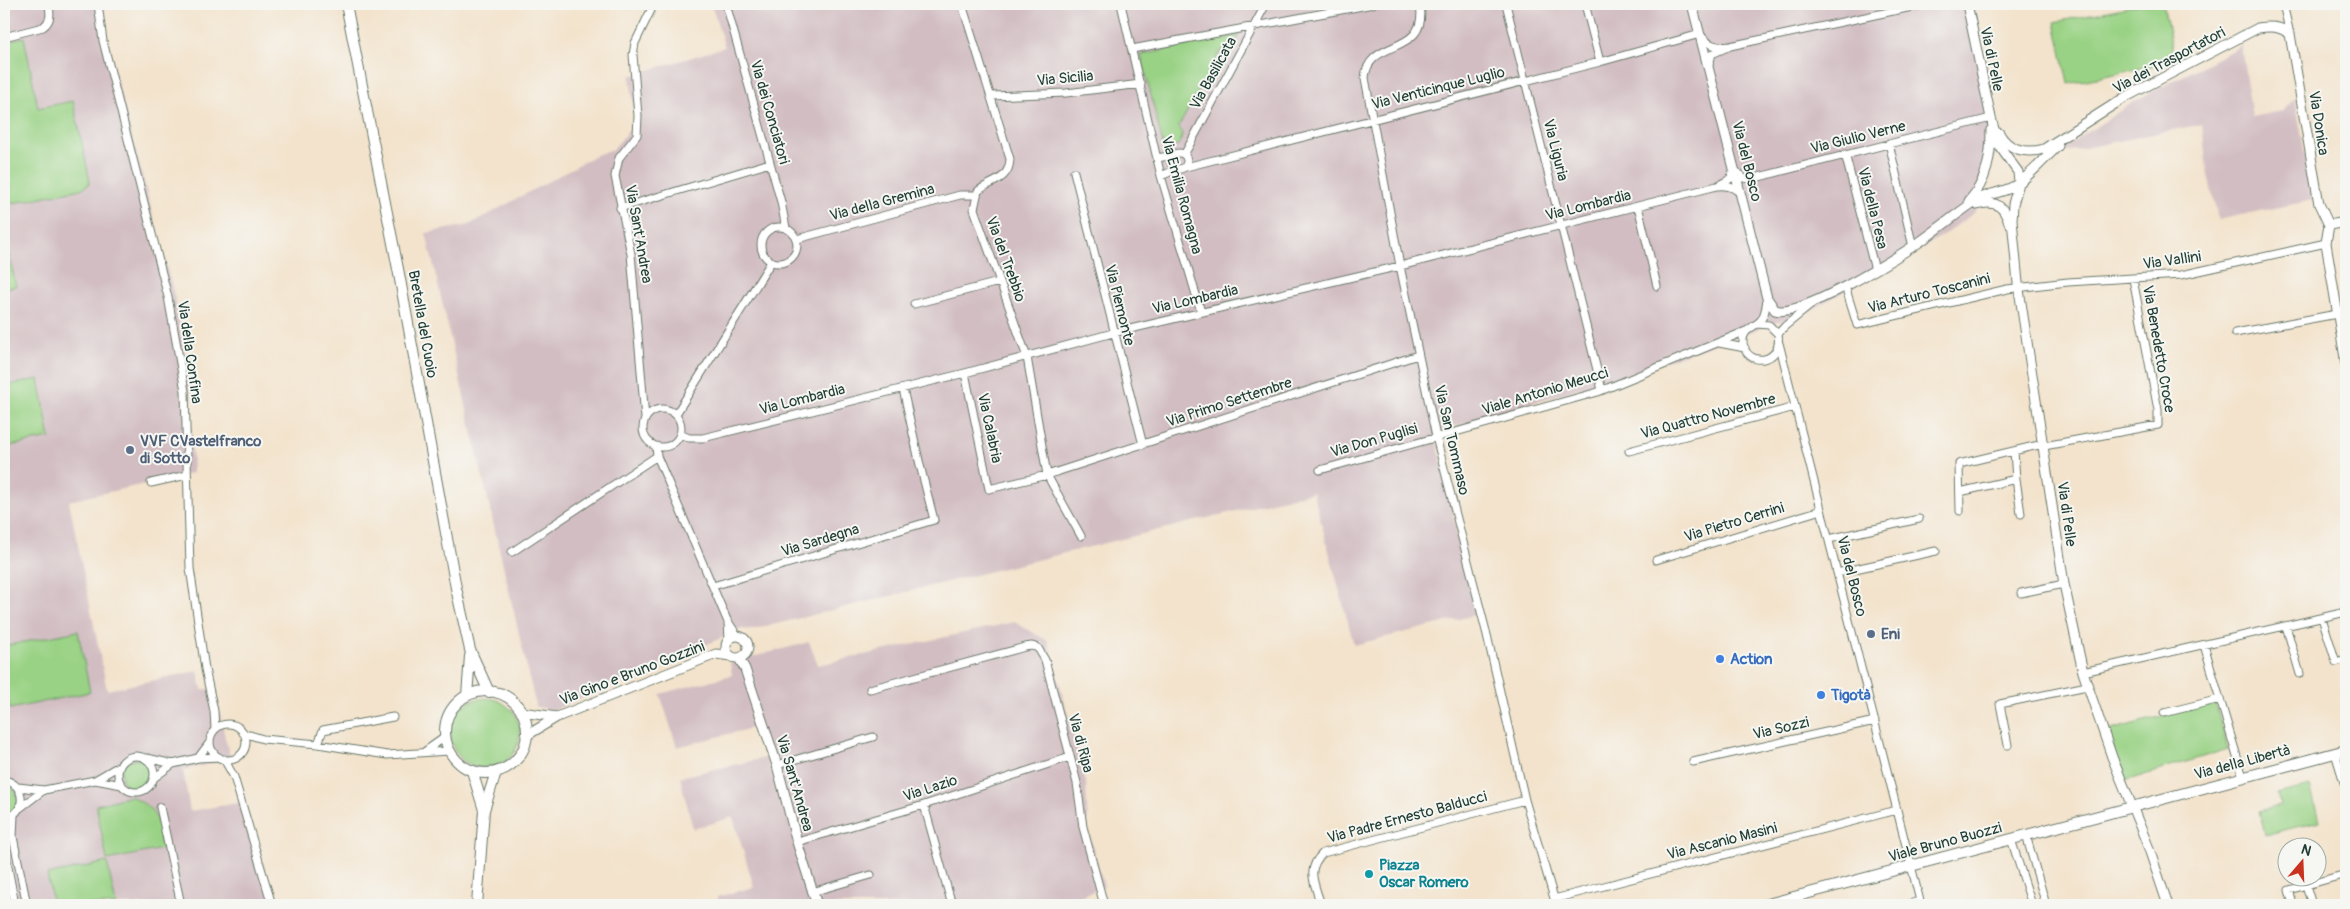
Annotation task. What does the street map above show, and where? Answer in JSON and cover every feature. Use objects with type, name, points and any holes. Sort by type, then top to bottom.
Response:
[{"type":"main road","name":"Bretella del Cuoio","points":[[346,4],[399,274],[456,588],[470,650],[489,692]]},
{"type":"main road","name":"Bretella del Cuoio","points":[[468,696],[470,650]]},
{"type":"main road","points":[[489,692],[508,698],[521,712],[526,724],[526,736],[519,756],[509,766],[496,772],[484,773],[472,771],[461,765],[449,751],[445,737],[446,722],[452,710],[468,696],[489,692]]},
{"type":"main road","name":"Via della Libertà","points":[[2135,812],[2146,803],[2346,750]]},
{"type":"main road","points":[[472,771],[484,810]]},
{"type":"main road","points":[[478,905],[484,810],[496,772]]},
{"type":"main road","name":"Viale Bruno Buozzi","points":[[1764,905],[1911,867],[2027,841],[2135,812]]},
{"type":"street","points":[[4,37],[48,24],[50,19],[49,4]]},
{"type":"street","name":"Via della Confina","points":[[98,4],[104,41],[168,297],[185,391],[190,568],[205,669],[214,711],[215,729],[210,742],[198,758]]},
{"type":"street","name":"Via Sant'Andrea","points":[[651,4],[652,8],[635,43],[633,55],[638,116],[637,135],[619,158],[615,176],[620,208],[631,254],[646,418],[644,435],[647,440],[656,446],[657,456],[727,620],[731,638]]},
{"type":"street","name":"Via dei Conciatori","points":[[726,4],[786,228]]},
{"type":"street","points":[[962,4],[1009,154],[1009,166],[1002,179],[981,188],[976,195]]},
{"type":"street","name":"Via Emilia Romagna","points":[[1121,4],[1141,84],[1160,176],[1201,312]]},
{"type":"street","name":"Via Basilicata","points":[[1184,155],[1266,4]]},
{"type":"street","points":[[1132,49],[1373,4]]},
{"type":"street","name":"Via San Tommaso","points":[[1420,4],[1421,21],[1412,38],[1379,53],[1368,63],[1365,78],[1400,266],[1436,437],[1487,635],[1525,800],[1555,902]]},
{"type":"street","name":"Via Liguria","points":[[1506,4],[1602,390]]},
{"type":"street","points":[[1585,4],[1600,62]]},
{"type":"street","name":"Via del Bosco","points":[[1692,4],[1767,298]]},
{"type":"street","points":[[1700,34],[1711,45],[1730,46],[1926,4]]},
{"type":"street","points":[[1962,4],[1971,24]]},
{"type":"street","name":"Via di Pelle","points":[[1967,4],[1998,144],[2017,168],[2019,183],[2013,204],[2013,235],[2019,287],[2064,584],[2083,672],[2112,757],[2135,812],[2168,905]]},
{"type":"street","name":"Via Donica","points":[[2284,4],[2319,204],[2329,225]]},
{"type":"street","name":"Via dei Trasportatori","points":[[1991,119],[2004,142],[2021,151],[2035,152],[2066,137],[2124,98],[2258,28],[2278,27],[2290,34]]},
{"type":"street","name":"Via Venticinque Luglio","points":[[1160,176],[1180,169],[1600,62],[1700,34]]},
{"type":"street","points":[[1709,69],[1712,54],[1730,46]]},
{"type":"street","name":"Via Sicilia","points":[[991,96],[1066,93],[1141,84]]},
{"type":"street","name":"Via di Pelle","points":[[1957,215],[1983,182],[1991,145],[1991,119]]},
{"type":"street","name":"Via Giulio Verne","points":[[1734,169],[1744,178],[1751,179],[1991,119]]},
{"type":"street","name":"Via dei Trasportatori","points":[[2019,183],[2066,137]]},
{"type":"street","name":"Via della Pesa","points":[[1889,143],[1913,247]]},
{"type":"street","points":[[1157,158],[1179,153],[1184,155],[1187,162],[1180,169],[1171,164],[1171,159],[1174,155]]},
{"type":"street","name":"Via della Pesa","points":[[1845,154],[1875,270]]},
{"type":"street","points":[[620,208],[770,163]]},
{"type":"street","points":[[1717,186],[1730,179],[1734,169]]},
{"type":"street","name":"Via Piemonte","points":[[1074,172],[1142,444]]},
{"type":"street","name":"Via della Pesa","points":[[1778,334],[1800,313],[1913,247],[1979,199],[2019,183]]},
{"type":"street","points":[[1717,186],[1735,188],[1741,196]]},
{"type":"street","name":"Via Lombardia","points":[[680,434],[689,438],[703,438],[965,374],[1113,333],[1400,266],[1717,186]]},
{"type":"street","name":"Via della Gremina","points":[[797,239],[960,194],[976,195]]},
{"type":"street","name":"Via del Trebbio","points":[[976,195],[974,209],[976,219],[1027,357],[1047,475],[1081,536]]},
{"type":"street","name":"Via della Pesa","points":[[1957,215],[1976,205],[1994,203],[2007,214],[2013,235]]},
{"type":"street","points":[[1638,206],[1657,286]]},
{"type":"street","points":[[2346,222],[2329,225],[2326,243],[2346,364]]},
{"type":"street","points":[[786,228],[797,239],[797,252],[794,257],[780,264],[771,262],[766,258],[761,248],[763,236],[770,229],[786,228]]},
{"type":"street","name":"Via Vallini","points":[[2019,287],[2181,275],[2326,243]]},
{"type":"street","points":[[676,414],[771,262]]},
{"type":"street","name":"Via Benedetto Croce","points":[[2043,445],[2158,425],[2158,410],[2133,279]]},
{"type":"street","points":[[914,304],[999,282]]},
{"type":"street","name":"Via Arturo Toscanini","points":[[1845,286],[1857,325],[2019,287]]},
{"type":"street","points":[[1767,298],[1764,315],[1757,324],[1746,332],[1743,341],[1745,348],[1755,358],[1770,358],[1786,370]]},
{"type":"street","name":"Via della Pesa","points":[[1767,298],[1775,310],[1784,312],[1821,299]]},
{"type":"street","points":[[2235,333],[2337,314]]},
{"type":"street","points":[[1757,324],[1769,325],[1778,334]]},
{"type":"street","name":"Viale Antonio Meucci","points":[[1436,437],[1602,390],[1746,332]]},
{"type":"street","name":"Via del Bosco","points":[[1778,334],[1921,903]]},
{"type":"street","points":[[1716,343],[1745,348]]},
{"type":"street","points":[[1770,358],[1775,354],[1780,343]]},
{"type":"street","name":"Via Primo Settembre","points":[[989,489],[1047,475],[1418,355]]},
{"type":"street","name":"Via Calabria","points":[[965,374],[989,489]]},
{"type":"street","name":"Via Sardegna","points":[[713,586],[934,520],[904,389]]},
{"type":"street","name":"Via Quattro Novembre","points":[[1629,451],[1795,407]]},
{"type":"street","points":[[646,418],[658,409],[671,411],[676,414],[681,426],[680,434],[670,446],[656,446]]},
{"type":"street","name":"Via Don Puglisi","points":[[1320,470],[1436,437]]},
{"type":"street","points":[[1960,511],[1959,464],[2043,445]]},
{"type":"street","points":[[2014,451],[2016,479],[2022,514]]},
{"type":"street","points":[[512,552],[657,456]]},
{"type":"street","points":[[151,483],[187,476]]},
{"type":"street","points":[[1960,492],[2016,479]]},
{"type":"street","name":"Via Pietro Cerrini","points":[[1656,560],[1821,510]]},
{"type":"street","points":[[1828,539],[1920,519]]},
{"type":"street","points":[[1837,573],[1936,552]]},
{"type":"street","points":[[2021,593],[2064,584]]},
{"type":"street","points":[[2083,672],[2346,612]]},
{"type":"street","points":[[2322,618],[2336,662],[2346,659]]},
{"type":"street","points":[[2286,626],[2300,674]]},
{"type":"street","points":[[731,638],[747,640],[748,648],[738,656],[727,651],[731,638]]},
{"type":"street","name":"Via Gino e Bruno Gozzini","points":[[526,736],[557,717],[716,654],[731,638]]},
{"type":"street","points":[[2204,645],[2243,777]]},
{"type":"street","name":"Via di Ripa","points":[[870,689],[1032,646],[1042,652],[1079,791],[1083,827],[1104,905]]},
{"type":"street","name":"Via Gino e Bruno Gozzini","points":[[716,654],[738,656]]},
{"type":"street","name":"Via Sant'Andrea","points":[[738,656],[745,669],[777,765],[797,842],[817,905]]},
{"type":"street","points":[[2008,745],[2000,704],[2087,686]]},
{"type":"street","points":[[2164,713],[2220,698]]},
{"type":"street","points":[[214,711],[230,724],[238,727],[243,733],[245,745]]},
{"type":"street","name":"Via Gino e Bruno Gozzini","points":[[521,712],[557,717]]},
{"type":"street","points":[[318,744],[323,730],[393,717]]},
{"type":"street","name":"Via Sozzi","points":[[1693,762],[1875,721]]},
{"type":"street","points":[[215,729],[230,724]]},
{"type":"street","points":[[243,733],[263,739],[318,744],[387,755],[449,751]]},
{"type":"street","points":[[424,752],[445,737]]},
{"type":"street","points":[[777,765],[873,738]]},
{"type":"street","points":[[234,777],[237,757],[245,745],[263,739]]},
{"type":"street","points":[[210,742],[212,749],[222,758],[234,777],[272,905]]},
{"type":"street","points":[[2335,753],[2346,788]]},
{"type":"street","points":[[4,779],[18,787],[44,790],[95,780],[119,766],[130,756],[138,755],[173,764]]},
{"type":"street","points":[[95,780],[122,785],[132,791],[140,792],[147,788],[154,778],[173,764],[198,758],[237,757]]},
{"type":"street","name":"Via Lazio","points":[[797,842],[924,805],[1070,757]]},
{"type":"street","points":[[146,758],[153,767],[154,778]]},
{"type":"street","points":[[119,766],[118,776],[122,785]]},
{"type":"street","points":[[18,787],[22,797],[20,808]]},
{"type":"street","points":[[4,818],[14,815],[20,808],[44,790]]},
{"type":"street","name":"Via Padre Ernesto Balducci","points":[[1320,905],[1311,871],[1315,860],[1323,853],[1525,800]]},
{"type":"street","points":[[924,805],[952,905]]},
{"type":"street","points":[[160,807],[181,905]]},
{"type":"street","name":"Via Ascanio Masini","points":[[1555,902],[1897,810]]},
{"type":"street","points":[[14,815],[13,837],[27,905]]},
{"type":"street","points":[[2027,841],[2046,905]]},
{"type":"street","points":[[2012,844],[2032,905]]},
{"type":"street","points":[[4,846],[15,905]]},
{"type":"street","points":[[2328,879],[2346,874]]},
{"type":"street","points":[[812,892],[871,875]]},
{"type":"street","points":[[2293,905],[2289,890],[2303,886]]},
{"type":"street","points":[[2306,886],[2312,905]]},
{"type":"street","points":[[1905,905],[1921,903]]},
{"type":"shaded area","points":[[4,4],[104,4],[104,20],[116,77],[177,306],[190,395],[193,473],[69,501],[107,690],[198,671],[202,690],[215,688],[231,759],[183,770],[190,811],[244,802],[276,905],[4,905]]},
{"type":"shaded area","points":[[711,4],[1974,4],[1998,129],[1975,212],[1942,236],[1809,311],[1638,371],[1435,432],[1475,615],[1354,645],[1313,492],[752,630],[742,629],[554,710],[536,707],[426,233],[469,225],[596,155],[613,149],[635,124],[630,76],[725,47]]},
{"type":"shaded area","points":[[2241,46],[2252,117],[2283,111],[2295,98],[2313,200],[2218,220],[2207,170],[2202,124],[2055,154],[2138,99]]},
{"type":"shaded area","points":[[1014,622],[1048,641],[1086,782],[1088,830],[1104,886],[1063,905],[720,905],[717,897],[754,887],[733,817],[693,829],[680,777],[769,757],[760,726],[677,747],[660,694],[732,675],[730,663],[809,642],[818,665]]},
{"type":"green space","points":[[2142,4],[2163,4],[2175,61],[2068,84],[2055,22]]},
{"type":"green space","points":[[1239,35],[1233,47],[1220,52],[1179,126],[1182,134],[1180,144],[1172,147],[1163,145],[1141,55]]},
{"type":"green space","points":[[24,37],[38,108],[73,101],[90,181],[88,185],[81,189],[4,205],[4,42]]},
{"type":"green space","points":[[4,230],[16,286],[4,289]]},
{"type":"green space","points":[[39,379],[50,438],[4,447],[4,386]]},
{"type":"green space","points":[[78,631],[90,692],[10,709],[4,679],[4,646]]},
{"type":"green space","points":[[485,698],[498,701],[510,708],[517,720],[520,733],[517,746],[510,758],[498,765],[485,768],[472,765],[460,758],[453,746],[450,733],[453,720],[460,708],[472,701]]},
{"type":"green space","points":[[2215,702],[2228,749],[2125,781],[2107,731]]},
{"type":"green space","points":[[136,759],[142,760],[150,768],[150,780],[142,788],[136,789],[130,788],[122,780],[121,774],[122,768],[130,760]]},
{"type":"green space","points":[[4,784],[14,789],[18,801],[13,811],[4,815]]},
{"type":"green space","points":[[2310,786],[2319,821],[2265,835],[2259,811],[2280,806],[2277,794]]},
{"type":"green space","points":[[131,796],[148,807],[156,817],[162,849],[107,860],[96,805]]},
{"type":"green space","points":[[107,862],[116,905],[53,905],[47,875]]},
{"type":"place","name":"VVF CVastelfranco di Sotto","points":[[130,450]]},
{"type":"place","name":"Eni","points":[[1871,634]]},
{"type":"place","name":"Action","points":[[1720,659]]},
{"type":"place","name":"Tigotà","points":[[1821,695]]},
{"type":"place","name":"Piazza Oscar Romero","points":[[1369,874]]}]
